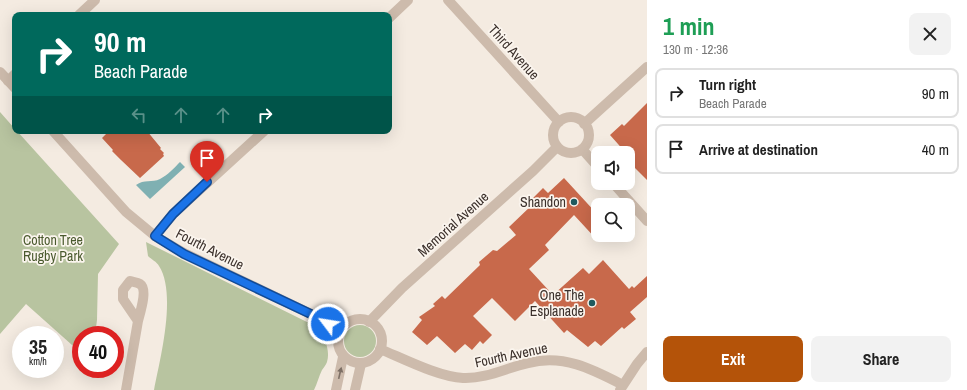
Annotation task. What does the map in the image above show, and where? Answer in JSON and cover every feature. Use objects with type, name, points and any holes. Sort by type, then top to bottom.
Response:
[{"type":"street","points":[[82,12],[95,0]]},
{"type":"street","points":[[392,15],[408,0]]},
{"type":"street","name":"Third Avenue","points":[[448,0],[559,122]]},
{"type":"street","points":[[584,124],[647,67]]},
{"type":"street","points":[[0,72],[12,80]]},
{"type":"street","points":[[575,118],[584,124],[587,129],[588,140],[582,149],[577,152],[566,153],[557,147],[553,137],[553,131],[559,122],[564,119],[575,118]]},
{"type":"street","name":"Fourth Avenue","points":[[57,134],[126,212],[155,236],[184,254],[315,316],[340,332]]},
{"type":"street","points":[[155,236],[173,214],[261,134]]},
{"type":"street","name":"Memorial Avenue","points":[[370,322],[402,288],[527,176],[557,147]]},
{"type":"street","points":[[582,149],[591,159]]},
{"type":"street","points":[[619,190],[647,221]]},
{"type":"street","points":[[363,319],[370,322],[379,330],[381,336],[380,349],[373,359],[367,362],[361,364],[349,361],[343,357],[338,345],[340,332],[349,322],[363,319]]},
{"type":"street","points":[[126,390],[138,321]]},
{"type":"street","name":"Fourth Avenue","points":[[380,349],[447,376],[464,378],[485,376],[529,363],[556,360],[577,364],[622,387]]},
{"type":"street","points":[[622,387],[647,352]]},
{"type":"street","points":[[336,390],[343,357]]},
{"type":"street","points":[[355,390],[361,364]]},
{"type":"green space","name":"Cotton Tree Rugby Park","points":[[0,112],[12,126],[12,134],[20,134],[119,244],[98,274],[96,326],[72,326],[72,345],[64,338],[64,326],[51,326],[26,304],[0,334]]},
{"type":"green space","points":[[146,242],[313,325],[323,337],[328,352],[326,365],[322,370],[314,390],[154,390],[166,327],[167,293],[164,278],[159,266],[148,256]]},
{"type":"green space","points":[[357,325],[363,325],[373,332],[376,341],[375,347],[369,354],[363,357],[357,357],[347,350],[344,344],[344,338],[351,328]]},
{"type":"water","points":[[180,162],[185,167],[150,199],[136,185],[142,182],[160,179]]},
{"type":"building","points":[[647,103],[647,180],[635,168],[635,146],[620,146],[610,135],[622,124],[624,126]]},
{"type":"building","points":[[106,134],[149,134],[161,148],[160,149],[164,153],[164,156],[140,178],[112,151],[113,150],[102,138]]},
{"type":"building","points":[[564,178],[591,207],[591,233],[574,215],[545,245],[549,250],[529,269],[553,295],[583,268],[589,274],[603,260],[629,289],[632,286],[634,288],[647,276],[647,297],[630,312],[636,319],[624,329],[622,327],[601,346],[595,341],[588,347],[567,330],[564,333],[535,301],[515,321],[492,298],[473,316],[492,335],[483,344],[480,341],[472,350],[465,344],[455,353],[437,336],[427,345],[412,332],[422,320],[419,317],[435,306],[433,304],[442,296],[445,299],[480,265],[479,262],[493,250],[497,251],[516,235],[509,227],[533,204],[530,201],[543,188],[548,193]]},
{"type":"place","name":"Shandon","points":[[574,202]]},
{"type":"place","name":"One The Esplanade","points":[[592,303]]},
{"type":"route","points":[[207,182],[173,214],[155,236],[184,254],[315,316],[328,324]]}]
